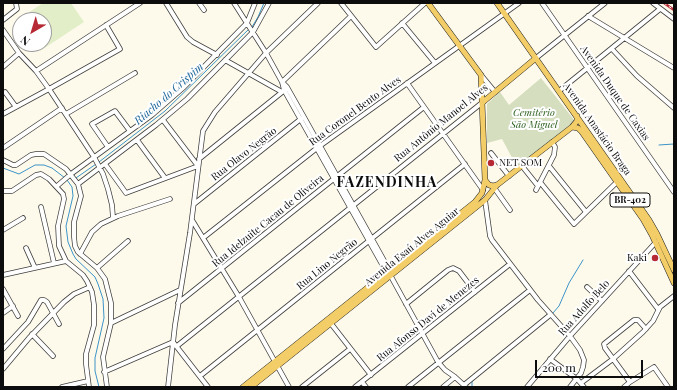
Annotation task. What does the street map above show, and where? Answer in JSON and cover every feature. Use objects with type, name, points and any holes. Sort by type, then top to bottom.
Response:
[{"type":"main road","points":[[428,3],[481,75],[483,102],[483,190],[485,200]]},
{"type":"main road","name":"Avenida Anastácio Braga","points":[[497,3],[577,116],[641,213],[656,242],[674,283]]},
{"type":"main road","name":"Rua Antônio Manoel Alves","points":[[483,102],[536,58]]},
{"type":"main road","name":"Avenida Esaú Alves Aguiar","points":[[251,387],[276,364],[389,273],[485,200],[496,187],[509,176],[572,127],[577,121],[577,116]]},
{"type":"main road","name":"Avenida Anastácio Braga","points":[[572,127],[578,128],[582,132],[619,180]]},
{"type":"main road","points":[[484,180],[490,185],[496,187]]},
{"type":"main road","name":"Avenida Esaú Alves Aguiar","points":[[436,236],[477,199],[483,190]]},
{"type":"main road","name":"Avenida Anastácio Braga","points":[[641,213],[654,227],[672,258],[674,270]]},
{"type":"main road","name":"Avenida Esaú Alves Aguiar","points":[[243,387],[276,364]]},
{"type":"street","points":[[3,20],[17,9],[16,3]]},
{"type":"street","points":[[36,71],[140,3]]},
{"type":"street","points":[[166,3],[187,37],[217,55]]},
{"type":"street","points":[[199,3],[204,10]]},
{"type":"street","points":[[234,3],[266,53],[285,90],[319,147],[370,240],[386,264],[389,273],[438,362],[445,370],[465,386],[550,315]]},
{"type":"street","points":[[74,179],[94,157],[166,103],[217,55],[247,23],[255,3]]},
{"type":"street","points":[[57,186],[100,168],[163,120],[187,99],[253,32],[270,3]]},
{"type":"street","points":[[168,387],[178,303],[192,220],[202,137],[208,121],[266,53],[318,3]]},
{"type":"street","points":[[340,3],[376,47],[425,3]]},
{"type":"street","name":"Rua Coronel Bento Alves","points":[[204,238],[319,147],[519,3]]},
{"type":"street","name":"Avenida Duque de Caxias","points":[[542,3],[674,192]]},
{"type":"street","name":"Rua Antônio Manoel Alves","points":[[536,58],[605,3]]},
{"type":"street","points":[[653,3],[674,19]]},
{"type":"street","points":[[559,90],[660,9]]},
{"type":"street","points":[[282,82],[351,16]]},
{"type":"street","points":[[588,16],[674,68]]},
{"type":"street","points":[[402,23],[435,63]]},
{"type":"street","points":[[3,114],[120,48],[106,25]]},
{"type":"street","points":[[3,30],[19,53],[36,71],[49,89],[94,157],[100,168],[110,197],[113,218]]},
{"type":"street","points":[[612,49],[637,76],[674,108]]},
{"type":"street","points":[[3,67],[19,53]]},
{"type":"street","points":[[226,60],[248,73],[285,90]]},
{"type":"street","points":[[66,114],[135,74]]},
{"type":"street","points":[[481,75],[495,92]]},
{"type":"street","points":[[407,83],[483,190]]},
{"type":"street","points":[[199,159],[285,90]]},
{"type":"street","points":[[5,92],[16,107]]},
{"type":"street","name":"Rua Antônio Manoel Alves","points":[[176,346],[483,102]]},
{"type":"street","name":"Rua Idelzuite Cacau de Oliveira","points":[[178,303],[424,107]]},
{"type":"street","points":[[3,148],[62,108]]},
{"type":"street","points":[[108,147],[92,124],[115,111],[130,131]]},
{"type":"street","name":"Rua Olavo Negrão","points":[[194,204],[302,118]]},
{"type":"street","points":[[163,120],[198,166]]},
{"type":"street","points":[[137,140],[165,178]]},
{"type":"street","points":[[538,186],[555,152],[555,147],[552,142]]},
{"type":"street","points":[[3,160],[16,165],[32,155],[39,153],[44,154],[55,161],[74,179],[81,196],[75,219],[74,232],[76,246],[80,254],[97,268],[105,279],[112,311],[111,323],[104,352],[104,372],[107,387]]},
{"type":"street","points":[[491,153],[509,176]]},
{"type":"street","points":[[105,164],[126,192],[198,166]]},
{"type":"street","name":"Rua Lino Negrão","points":[[200,376],[465,164]]},
{"type":"street","points":[[522,166],[538,186],[574,224],[619,180]]},
{"type":"street","points":[[548,166],[586,212]]},
{"type":"street","points":[[3,191],[10,192],[15,190],[40,174],[47,177],[62,191],[64,198],[57,231],[59,246],[66,261],[83,275],[90,287],[93,299],[95,315],[94,325],[86,354],[89,387]]},
{"type":"street","points":[[496,187],[510,210]]},
{"type":"street","points":[[80,254],[94,230],[101,224],[113,218],[170,199]]},
{"type":"street","points":[[485,200],[490,236],[495,246],[550,315],[578,346],[584,360],[583,370],[570,387]]},
{"type":"street","points":[[41,207],[54,264]]},
{"type":"street","points":[[3,230],[23,218]]},
{"type":"street","points":[[192,220],[239,297],[289,387]]},
{"type":"street","points":[[97,268],[128,241]]},
{"type":"street","name":"Rua Adolfo Belo","points":[[527,387],[570,336],[656,242]]},
{"type":"street","points":[[51,248],[59,246]]},
{"type":"street","points":[[26,248],[35,268]]},
{"type":"street","points":[[3,275],[66,261]]},
{"type":"street","name":"Rua Afonso Davi de Menezes","points":[[355,387],[510,264]]},
{"type":"street","points":[[406,304],[453,268],[459,271],[475,292]]},
{"type":"street","points":[[629,271],[658,309]]},
{"type":"street","points":[[3,369],[32,334],[53,312],[69,298],[90,287]]},
{"type":"street","points":[[587,287],[602,301]]},
{"type":"street","points":[[3,288],[18,316]]},
{"type":"street","points":[[111,323],[180,290]]},
{"type":"street","points":[[408,387],[530,290]]},
{"type":"street","points":[[550,359],[577,379],[582,385],[646,329],[653,321],[658,309],[674,296]]},
{"type":"street","points":[[3,348],[28,322],[41,300],[47,302],[59,324]]},
{"type":"street","points":[[3,313],[13,306]]},
{"type":"street","points":[[630,382],[604,347],[604,344],[634,320],[638,320],[646,329]]},
{"type":"street","points":[[329,321],[371,375]]},
{"type":"street","points":[[32,334],[53,356]]},
{"type":"street","points":[[104,372],[173,342]]},
{"type":"street","points":[[173,342],[208,387]]},
{"type":"street","points":[[302,387],[350,349]]},
{"type":"street","points":[[624,387],[654,367],[669,387],[674,384]]},
{"type":"street","points":[[443,387],[455,377]]},
{"type":"street","points":[[62,387],[88,381]]},
{"type":"street","points":[[362,382],[366,387]]},
{"type":"green space","points":[[43,3],[71,3],[84,22],[52,43],[52,12],[30,12]]},
{"type":"green space","name":"Cemitério São Miguel","points":[[541,78],[575,121],[517,167],[502,139],[487,143],[487,104],[500,92],[509,105]]},
{"type":"waterway","name":"Riacho do Crispim","points":[[252,27],[264,3]]},
{"type":"waterway","name":"Riacho do Crispim","points":[[99,162],[165,111],[249,29]]},
{"type":"waterway","points":[[659,145],[674,144]]},
{"type":"waterway","name":"Riacho do Crispim","points":[[76,178],[96,164]]},
{"type":"waterway","points":[[3,168],[19,174],[35,165],[44,165],[52,168],[65,178]]},
{"type":"waterway","points":[[67,180],[72,187],[73,196],[66,226],[68,242],[76,259],[95,277],[103,299],[104,318],[95,358],[95,371],[99,387]]},
{"type":"waterway","points":[[553,313],[559,306],[569,283],[583,260]]},
{"type":"waterway","points":[[472,381],[472,387]]},
{"type":"railway","points":[[664,3],[674,10]]},
{"type":"place","name":"NET SOM","points":[[491,163]]},
{"type":"place","name":"Kaki","points":[[655,258]]},
{"type":"district","name":"FAZENDINHA","points":[[387,183]]}]
